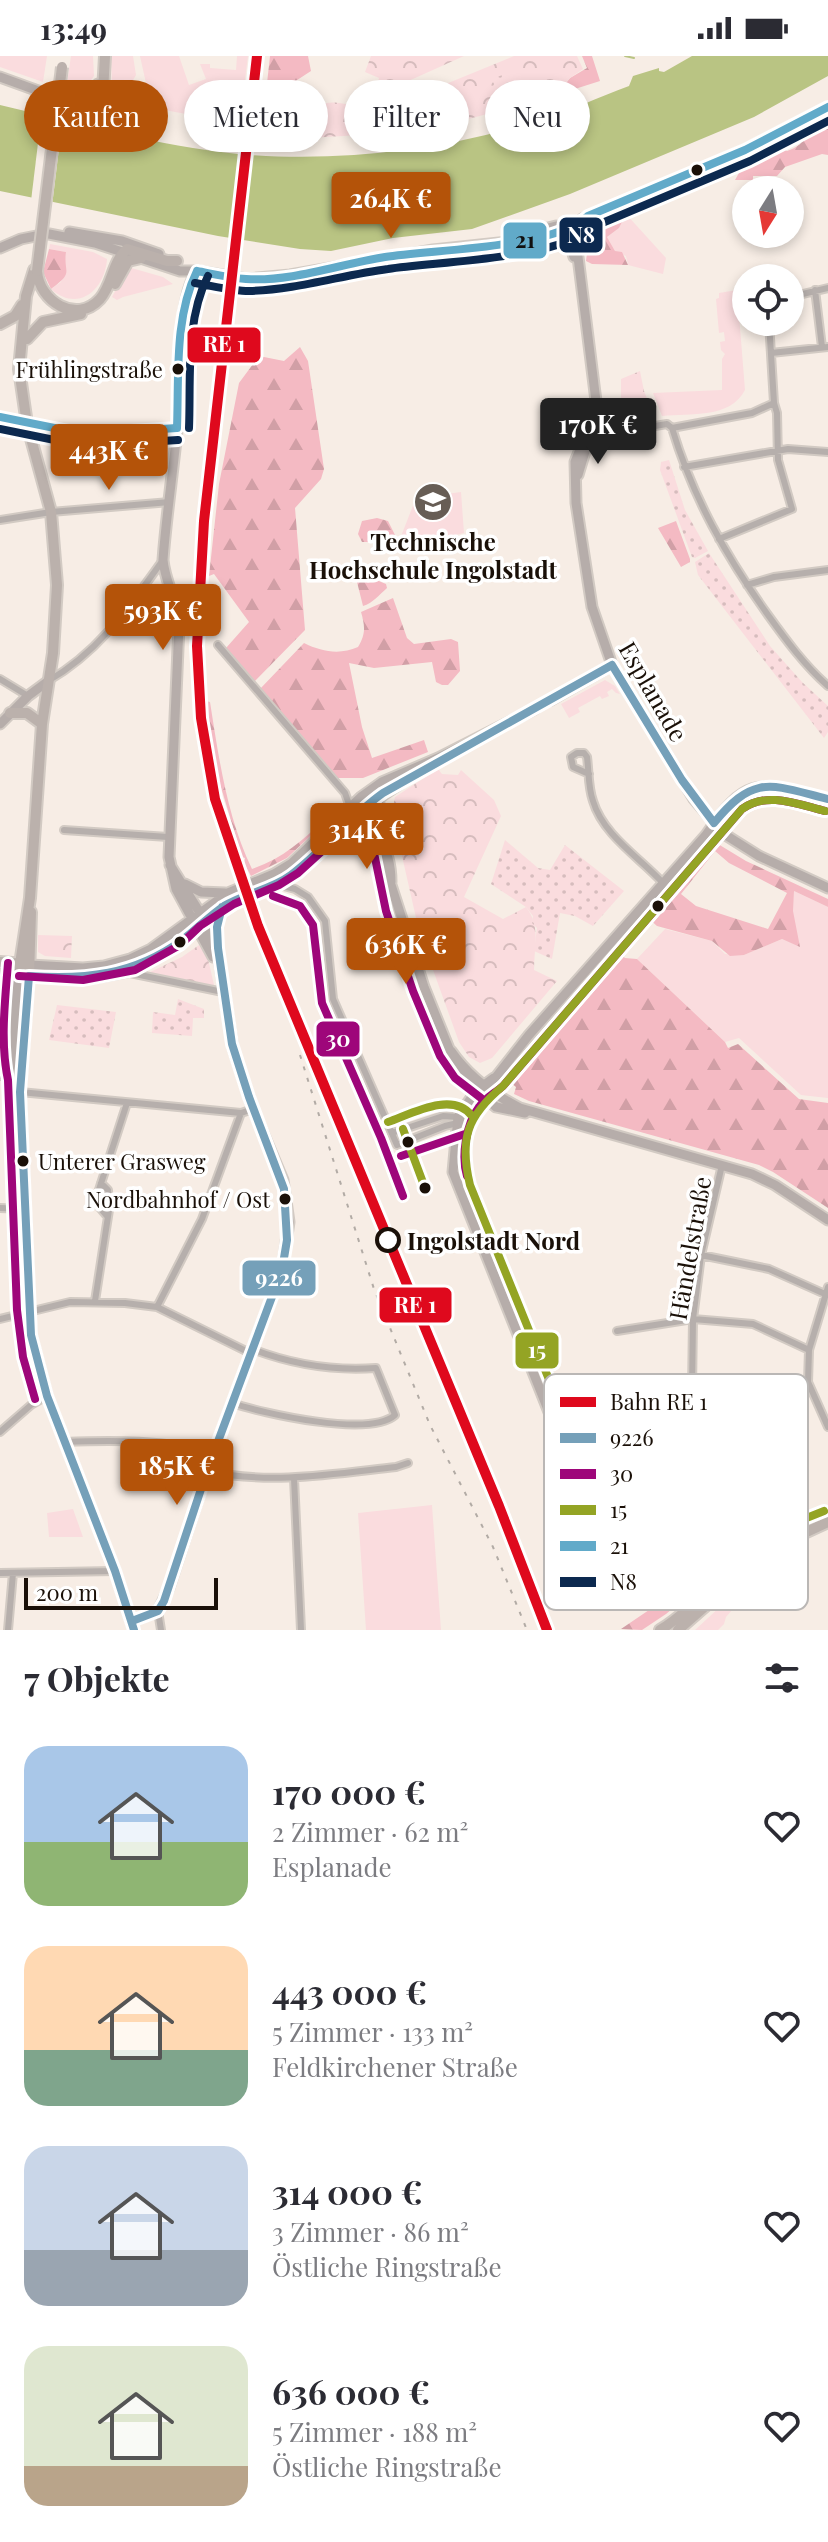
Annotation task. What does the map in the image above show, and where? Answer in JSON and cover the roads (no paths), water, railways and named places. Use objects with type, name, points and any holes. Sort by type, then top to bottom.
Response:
[{"type":"main road","points":[[98,56],[100,80]]},
{"type":"main road","points":[[101,80],[105,56]]},
{"type":"main road","points":[[24,340],[36,271],[61,61]]},
{"type":"main road","points":[[109,248],[120,257]]},
{"type":"main road","points":[[36,271],[49,300],[65,308],[83,309],[98,301],[120,257],[134,250],[163,260],[177,261]]},
{"type":"main road","points":[[24,340],[43,322],[82,314],[100,305],[128,261],[141,258]]},
{"type":"main road","points":[[24,340],[0,325],[19,311],[36,271]]},
{"type":"main road","points":[[24,970],[42,724],[56,631],[57,585],[51,512],[27,424],[22,383],[26,296]]},
{"type":"main road","points":[[10,713],[27,713],[42,724]]},
{"type":"main road","points":[[0,962],[24,970]]},
{"type":"main road","points":[[0,973],[24,970]]},
{"type":"main road","points":[[808,1520],[828,1512]]},
{"type":"main road","points":[[808,1529],[828,1525]]},
{"type":"main road","points":[[660,1630],[685,1610]]},
{"type":"main road","points":[[678,1630],[701,1610]]},
{"type":"street","points":[[0,77],[24,87]]},
{"type":"street","points":[[120,257],[141,258],[180,271],[197,271],[229,278],[264,278],[384,257],[527,240],[553,233],[745,150],[828,107]]},
{"type":"street","points":[[502,242],[511,237],[575,223]]},
{"type":"street","name":"Esplanade","points":[[575,223],[567,235],[573,244],[578,267],[596,401],[595,419],[574,486],[592,607],[612,665],[694,799],[724,834],[759,856],[828,888]]},
{"type":"street","points":[[0,248],[21,239],[74,232],[122,241],[189,265],[197,271]]},
{"type":"street","points":[[553,233],[573,244]]},
{"type":"street","points":[[49,234],[109,248]]},
{"type":"street","points":[[197,271],[190,281],[183,309],[177,428],[163,560],[164,573],[178,607],[180,633],[168,837],[176,889],[199,919],[219,971]]},
{"type":"street","points":[[804,293],[828,288]]},
{"type":"street","points":[[771,353],[825,347],[815,290]]},
{"type":"street","points":[[719,539],[792,509],[778,460],[770,336]]},
{"type":"street","points":[[672,428],[752,413],[774,403]]},
{"type":"street","points":[[0,417],[84,434],[177,428]]},
{"type":"street","points":[[589,437],[667,424],[672,428],[684,467],[719,539],[747,585],[813,674],[828,686]]},
{"type":"street","points":[[684,467],[778,447],[828,452]]},
{"type":"street","points":[[0,520],[51,512],[170,502]]},
{"type":"street","points":[[0,724],[28,696],[67,670],[103,640],[163,560]]},
{"type":"street","points":[[747,585],[774,577],[828,570]]},
{"type":"street","points":[[218,645],[345,793],[360,839]]},
{"type":"street","points":[[551,700],[612,665]]},
{"type":"street","points":[[0,679],[28,696]]},
{"type":"street","points":[[127,972],[161,954],[228,893],[292,863],[325,832],[352,816],[389,778],[438,758],[535,709]]},
{"type":"street","points":[[24,970],[83,968],[117,963],[151,949],[199,919],[295,873],[342,824],[381,794],[438,758]]},
{"type":"street","points":[[589,774],[594,805],[600,816],[663,883]]},
{"type":"street","points":[[544,1397],[456,1180],[459,1121],[482,1090],[741,794],[763,785],[784,787],[828,799]]},
{"type":"street","points":[[381,794],[376,820],[391,868],[391,885]]},
{"type":"street","points":[[352,816],[380,839]]},
{"type":"street","points":[[325,832],[342,824]]},
{"type":"street","points":[[64,830],[168,837]]},
{"type":"street","points":[[323,843],[360,839],[378,852],[424,987],[460,1076],[482,1090],[533,1113],[722,1165],[775,1185],[828,1220]]},
{"type":"street","points":[[170,865],[218,952]]},
{"type":"street","points":[[181,882],[201,892],[228,893]]},
{"type":"street","points":[[276,884],[295,889],[308,897],[325,921],[333,999],[397,1145],[459,1121]]},
{"type":"street","points":[[161,1630],[158,1611],[169,1588],[207,1471],[282,1270],[289,1222],[283,1180],[253,1109],[233,1048],[219,971],[217,921],[222,907]]},
{"type":"street","points":[[24,970],[75,979],[127,972],[223,992]]},
{"type":"street","points":[[24,970],[15,1031],[16,1062],[20,1078],[29,1310],[37,1363],[133,1625],[158,1611]]},
{"type":"street","points":[[0,1076],[20,1078]]},
{"type":"street","points":[[20,1092],[241,1113],[253,1109]]},
{"type":"street","points":[[107,1216],[95,1203],[127,1103]]},
{"type":"street","points":[[157,1307],[202,1219],[241,1113]]},
{"type":"street","points":[[392,1133],[443,1116],[459,1121]]},
{"type":"street","name":"Händelstraße","points":[[692,1374],[693,1319],[701,1255],[722,1165]]},
{"type":"street","points":[[95,1301],[109,1210],[108,1190],[101,1183]]},
{"type":"street","points":[[0,1208],[25,1209]]},
{"type":"street","points":[[701,1255],[769,1269],[827,1291],[809,1350],[808,1382],[828,1427]]},
{"type":"street","points":[[0,1319],[70,1302],[95,1301],[157,1307],[251,1351],[283,1361],[351,1370],[376,1368],[395,1415],[389,1420],[315,1422],[271,1415],[232,1403]]},
{"type":"street","points":[[617,1331],[693,1319],[753,1324],[809,1350]]},
{"type":"street","points":[[0,1432],[31,1405],[47,1396]]},
{"type":"street","points":[[65,1442],[130,1440],[181,1444],[214,1452]]},
{"type":"street","points":[[207,1471],[246,1478],[294,1478],[396,1467],[408,1463]]},
{"type":"street","points":[[294,1478],[301,1630]]},
{"type":"street","points":[[0,1573],[115,1571]]},
{"type":"street","points":[[8,1630],[13,1573]]},
{"type":"waterway","points":[[625,56],[634,58]]},
{"type":"railway","points":[[300,1055],[374,1289],[430,1425],[493,1547],[527,1630]]},
{"type":"place","name":"Frühlingstraße","points":[[178,369]]},
{"type":"place","name":"Technische Hochschule Ingolstadt","points":[[433,502]]},
{"type":"place","name":"Unterer Grasweg","points":[[23,1161]]},
{"type":"place","name":"Nordbahnhof / Ost","points":[[285,1199]]},
{"type":"place","name":"Ingolstadt Nord","points":[[388,1240]]}]
